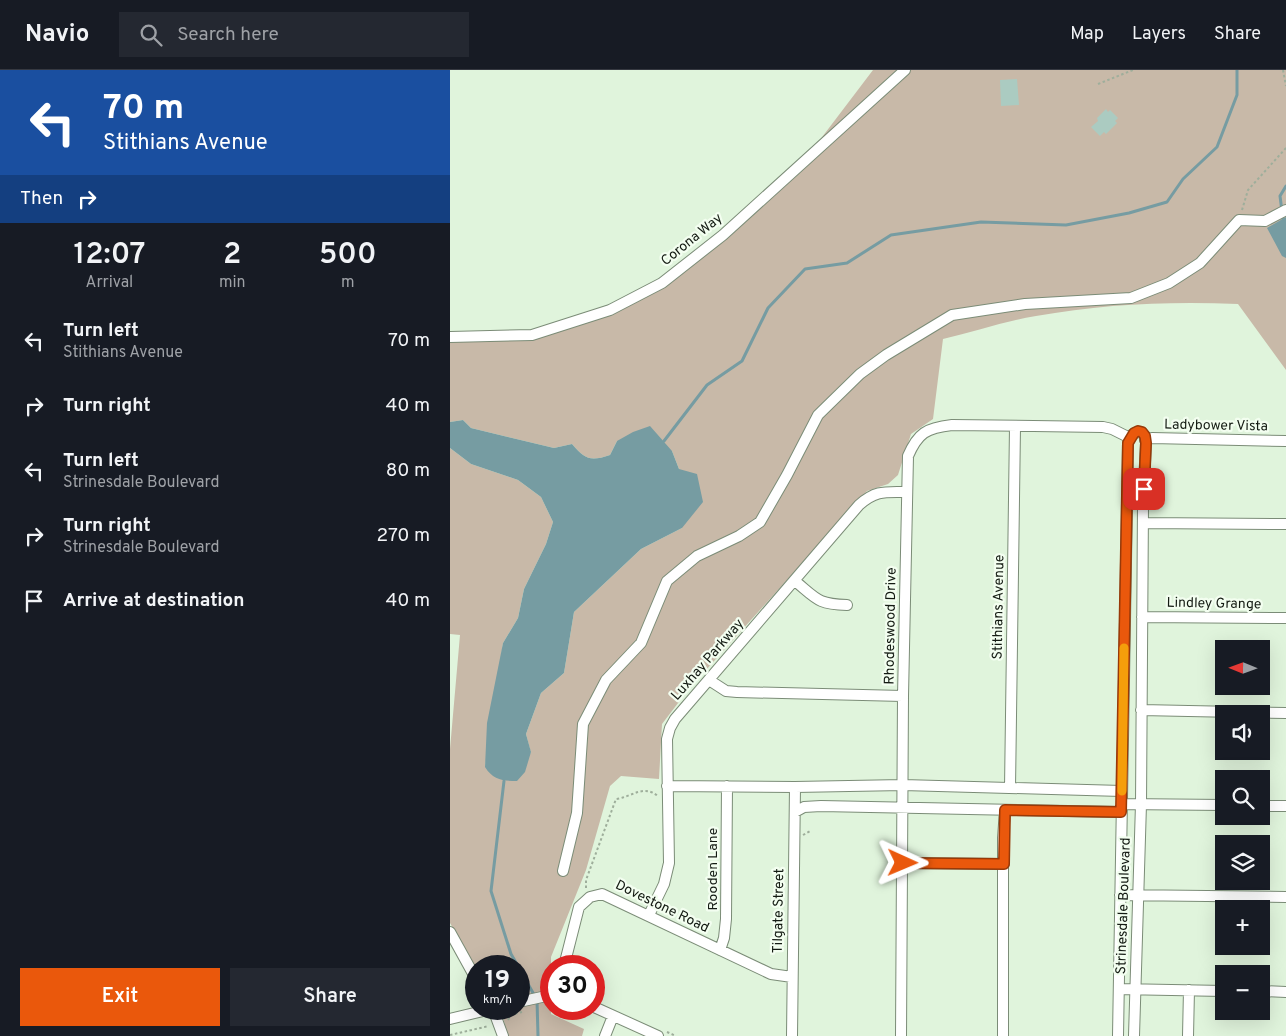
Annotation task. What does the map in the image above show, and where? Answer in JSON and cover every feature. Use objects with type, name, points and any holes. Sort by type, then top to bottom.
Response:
[{"type":"street","name":"Corona Way","points":[[450,337],[532,335],[610,310],[662,283],[722,235],[905,70]]},
{"type":"street","points":[[563,871],[577,813],[583,724],[606,680],[640,643],[667,581],[697,556],[739,536],[760,522],[818,415],[860,374],[886,355],[952,315],[1025,304],[1131,298],[1169,283],[1200,263],[1240,220],[1265,221],[1286,210]]},
{"type":"street","name":"Rhodeswood Drive","points":[[901,1036],[904,808],[903,696],[908,456],[914,441],[926,431],[952,425],[1103,427],[1112,429],[1130,438]]},
{"type":"street","name":"Stithians Avenue","points":[[1010,788],[1015,427]]},
{"type":"street","points":[[1130,438],[1138,431],[1142,432],[1146,440]]},
{"type":"street","name":"Strinesdale Boulevard","points":[[1118,1036],[1126,504],[1128,443],[1130,438]]},
{"type":"street","name":"Ladybower Vista","points":[[1146,440],[1152,438],[1286,441]]},
{"type":"street","name":"Strinesdale Boulevard","points":[[1134,1036],[1141,804],[1142,617],[1146,440]]},
{"type":"street","name":"Luxhay Parkway","points":[[649,915],[664,884],[669,863],[667,739],[675,719],[869,496],[880,493],[906,492]]},
{"type":"street","points":[[1144,523],[1286,524]]},
{"type":"street","points":[[795,581],[820,602],[829,605],[847,605]]},
{"type":"street","name":"Lindley Grange","points":[[1142,617],[1286,618]]},
{"type":"street","points":[[709,680],[726,691],[737,692],[903,696]]},
{"type":"street","points":[[1141,710],[1286,713]]},
{"type":"street","points":[[667,786],[796,787],[903,785],[1122,791]]},
{"type":"street","name":"Rooden Lane","points":[[720,950],[724,938],[726,920],[727,786]]},
{"type":"street","name":"Tilgate Street","points":[[792,1036],[796,787]]},
{"type":"street","points":[[795,812],[804,807],[821,806],[1005,810],[1122,808],[1141,804],[1215,805]]},
{"type":"street","points":[[1270,806],[1286,806]]},
{"type":"street","points":[[1002,1036],[1005,810]]},
{"type":"street","points":[[903,863],[1004,864]]},
{"type":"street","name":"Dovestone Road","points":[[567,955],[579,907],[590,897],[602,894],[771,974],[792,977]]},
{"type":"street","points":[[1120,895],[1286,897]]},
{"type":"street","points":[[450,932],[465,959]]},
{"type":"street","points":[[1119,989],[1215,991]]},
{"type":"street","points":[[1188,1036],[1189,990]]},
{"type":"street","points":[[1270,991],[1286,992]]},
{"type":"street","points":[[605,1012],[658,1036]]},
{"type":"street","points":[[450,1019],[465,1015]]},
{"type":"street","points":[[605,1036],[613,1016]]},
{"type":"street","points":[[496,1020],[503,1036]]},
{"type":"path","points":[[1098,84],[1133,70]]},
{"type":"path","points":[[1282,70],[1286,86]]},
{"type":"path","points":[[1240,220],[1248,190],[1286,148]]},
{"type":"path","points":[[586,892],[586,880],[616,799],[625,798],[636,791],[648,790],[659,796],[660,801]]},
{"type":"shaded area","points":[[873,70],[1286,70],[1286,370],[1238,304],[1162,303],[1111,306],[1024,318],[943,339],[933,419],[911,434],[898,475],[888,484],[867,491],[688,690],[662,724],[659,779],[621,776],[610,786],[586,870],[552,955],[540,955],[540,1020],[564,1020],[584,1029],[582,1036],[507,1036],[504,1020],[530,1020],[530,955],[468,955],[450,923],[450,749],[460,635],[450,634],[450,448],[471,464],[518,480],[541,497],[553,522],[546,544],[524,589],[518,618],[503,643],[485,767],[531,753],[526,734],[541,693],[564,673],[574,612],[641,549],[682,528],[679,469],[672,451],[617,441],[610,455],[593,459],[584,456],[572,444],[554,448],[471,428],[463,420],[450,422],[450,342],[532,340],[616,313],[670,282],[813,149]]},
{"type":"water","points":[[1286,217],[1286,258],[1282,256],[1267,228]]},
{"type":"water","points":[[463,420],[471,428],[554,448],[572,444],[584,456],[593,459],[610,455],[617,441],[633,432],[650,426],[672,451],[679,469],[697,474],[703,502],[682,528],[641,549],[574,612],[564,673],[541,693],[526,734],[531,752],[525,772],[517,781],[499,779],[491,775],[485,767],[487,723],[503,643],[518,618],[524,589],[546,544],[553,522],[541,497],[518,480],[471,464],[450,448],[450,422]]},
{"type":"building","points":[[1017,79],[1019,105],[1001,106],[1000,80]]},
{"type":"building","points":[[1106,109],[1108,112],[1110,110],[1118,118],[1115,121],[1117,123],[1106,134],[1104,132],[1100,136],[1091,127],[1098,121],[1097,118]]},
{"type":"waterway","points":[[664,441],[707,385],[742,361],[768,308],[805,269],[847,263],[891,235],[981,222],[1066,225],[1129,213],[1167,202],[1183,179],[1217,147],[1237,95],[1237,70]]},
{"type":"waterway","points":[[1283,219],[1280,196],[1286,186]]},
{"type":"waterway","points":[[504,781],[491,891],[512,955]]},
{"type":"waterway","points":[[530,988],[537,1000],[538,1036]]},
{"type":"slow traffic","points":[[1122,791],[1124,648]]},
{"type":"route","points":[[903,863],[1004,864],[1005,810],[1121,812],[1128,443],[1134,433],[1138,431],[1142,432],[1146,440],[1144,489]]}]
